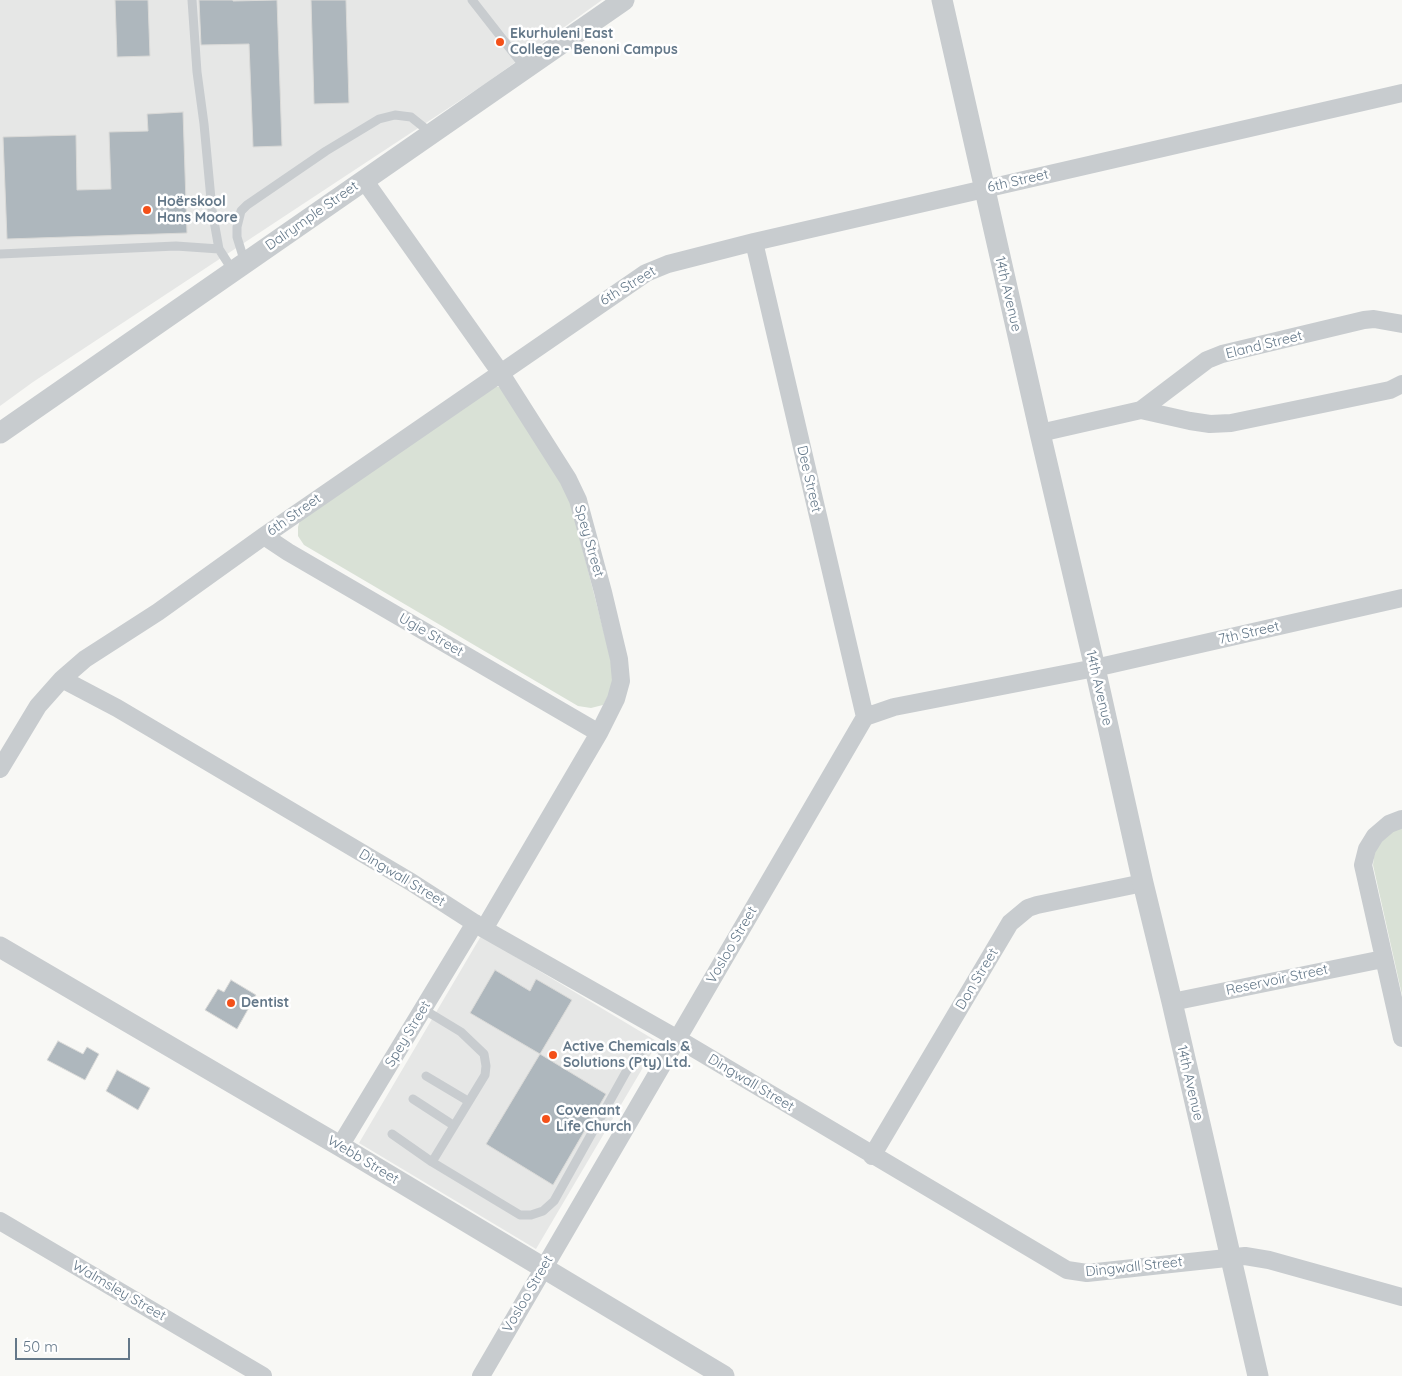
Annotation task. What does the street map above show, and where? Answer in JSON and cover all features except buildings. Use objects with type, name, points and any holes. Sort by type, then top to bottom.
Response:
[{"type":"street","name":"Dalrymple Street","points":[[0,433],[526,70],[624,0]]},
{"type":"street","name":"14th Avenue","points":[[942,0],[1143,883],[1258,1376]]},
{"type":"street","name":"6th Street","points":[[0,769],[38,706],[62,679],[85,659],[158,612],[500,372],[646,273],[668,264],[754,242],[1402,93]]},
{"type":"street","name":"Spey Street","points":[[340,1146],[423,1010],[480,926],[598,734],[616,699],[621,681],[619,659],[603,592],[578,500],[568,479],[500,372],[364,180]]},
{"type":"street","name":"Dee Street","points":[[754,242],[865,716]]},
{"type":"street","name":"Eland Street","points":[[1040,434],[1141,410],[1208,360],[1222,354],[1364,320],[1374,319],[1402,324]]},
{"type":"street","name":"Eland Street","points":[[1141,410],[1190,422],[1210,424],[1231,423],[1390,390],[1402,384]]},
{"type":"street","name":"Ugie Street","points":[[264,536],[598,734]]},
{"type":"street","name":"7th Street","points":[[1095,668],[1402,598]]},
{"type":"street","points":[[865,716],[894,707],[1095,668]]},
{"type":"street","name":"Dingwall Street","points":[[62,679],[125,713],[411,882],[673,1047],[872,1156],[1067,1270],[1087,1274],[1245,1256],[1269,1260],[1402,1297]]},
{"type":"street","name":"Vosloo Street","points":[[481,1376],[865,716]]},
{"type":"street","points":[[1402,819],[1389,824],[1375,836],[1364,857],[1363,865],[1402,1038]]},
{"type":"street","name":"Don Street","points":[[872,1156],[1010,923],[1028,908],[1037,905],[1143,883]]},
{"type":"street","name":"Webb Street","points":[[0,947],[340,1146],[724,1376]]},
{"type":"street","name":"Reservoir Street","points":[[1172,1002],[1383,959]]},
{"type":"street","name":"Walmsley Street","points":[[0,1221],[263,1376]]},
{"type":"lane","points":[[192,0],[197,72],[212,210],[219,249],[239,267]]},
{"type":"lane","points":[[472,0],[526,70]]},
{"type":"lane","points":[[239,267],[237,227],[241,211],[247,205],[326,151],[379,119],[395,115],[411,117],[431,134]]},
{"type":"lane","points":[[0,253],[176,246],[219,249]]},
{"type":"lane","points":[[423,1010],[460,1032],[484,1054],[486,1066],[485,1075],[432,1162]]},
{"type":"lane","points":[[392,1134],[432,1162],[520,1215],[531,1215],[543,1211],[554,1201],[626,1072],[639,1053],[644,1049],[673,1047]]},
{"type":"lane","points":[[426,1076],[468,1101]]},
{"type":"lane","points":[[413,1099],[453,1125]]},
{"type":"shaded area","name":"Hoërskool Hans Moore","points":[[0,0],[602,0],[485,84],[33,382],[0,406]]},
{"type":"shaded area","points":[[496,386],[504,389],[566,485],[610,656],[614,686],[603,705],[591,708],[578,706],[304,545],[298,536],[301,517]]},
{"type":"shaded area","points":[[1402,824],[1402,995],[1373,865],[1375,849],[1383,838]]},
{"type":"shaded area","points":[[481,936],[658,1042],[536,1249],[359,1143]]},
{"type":"place","name":"Ekurhuleni East College - Benoni Campus","points":[[500,42]]},
{"type":"place","name":"Hoërskool Hans Moore","points":[[147,210]]},
{"type":"place","name":"Dentist","points":[[231,1003]]},
{"type":"place","name":"Active Chemicals & Solutions (Pty) Ltd.","points":[[553,1055]]},
{"type":"place","name":"Covenant Life Church","points":[[546,1119]]}]
